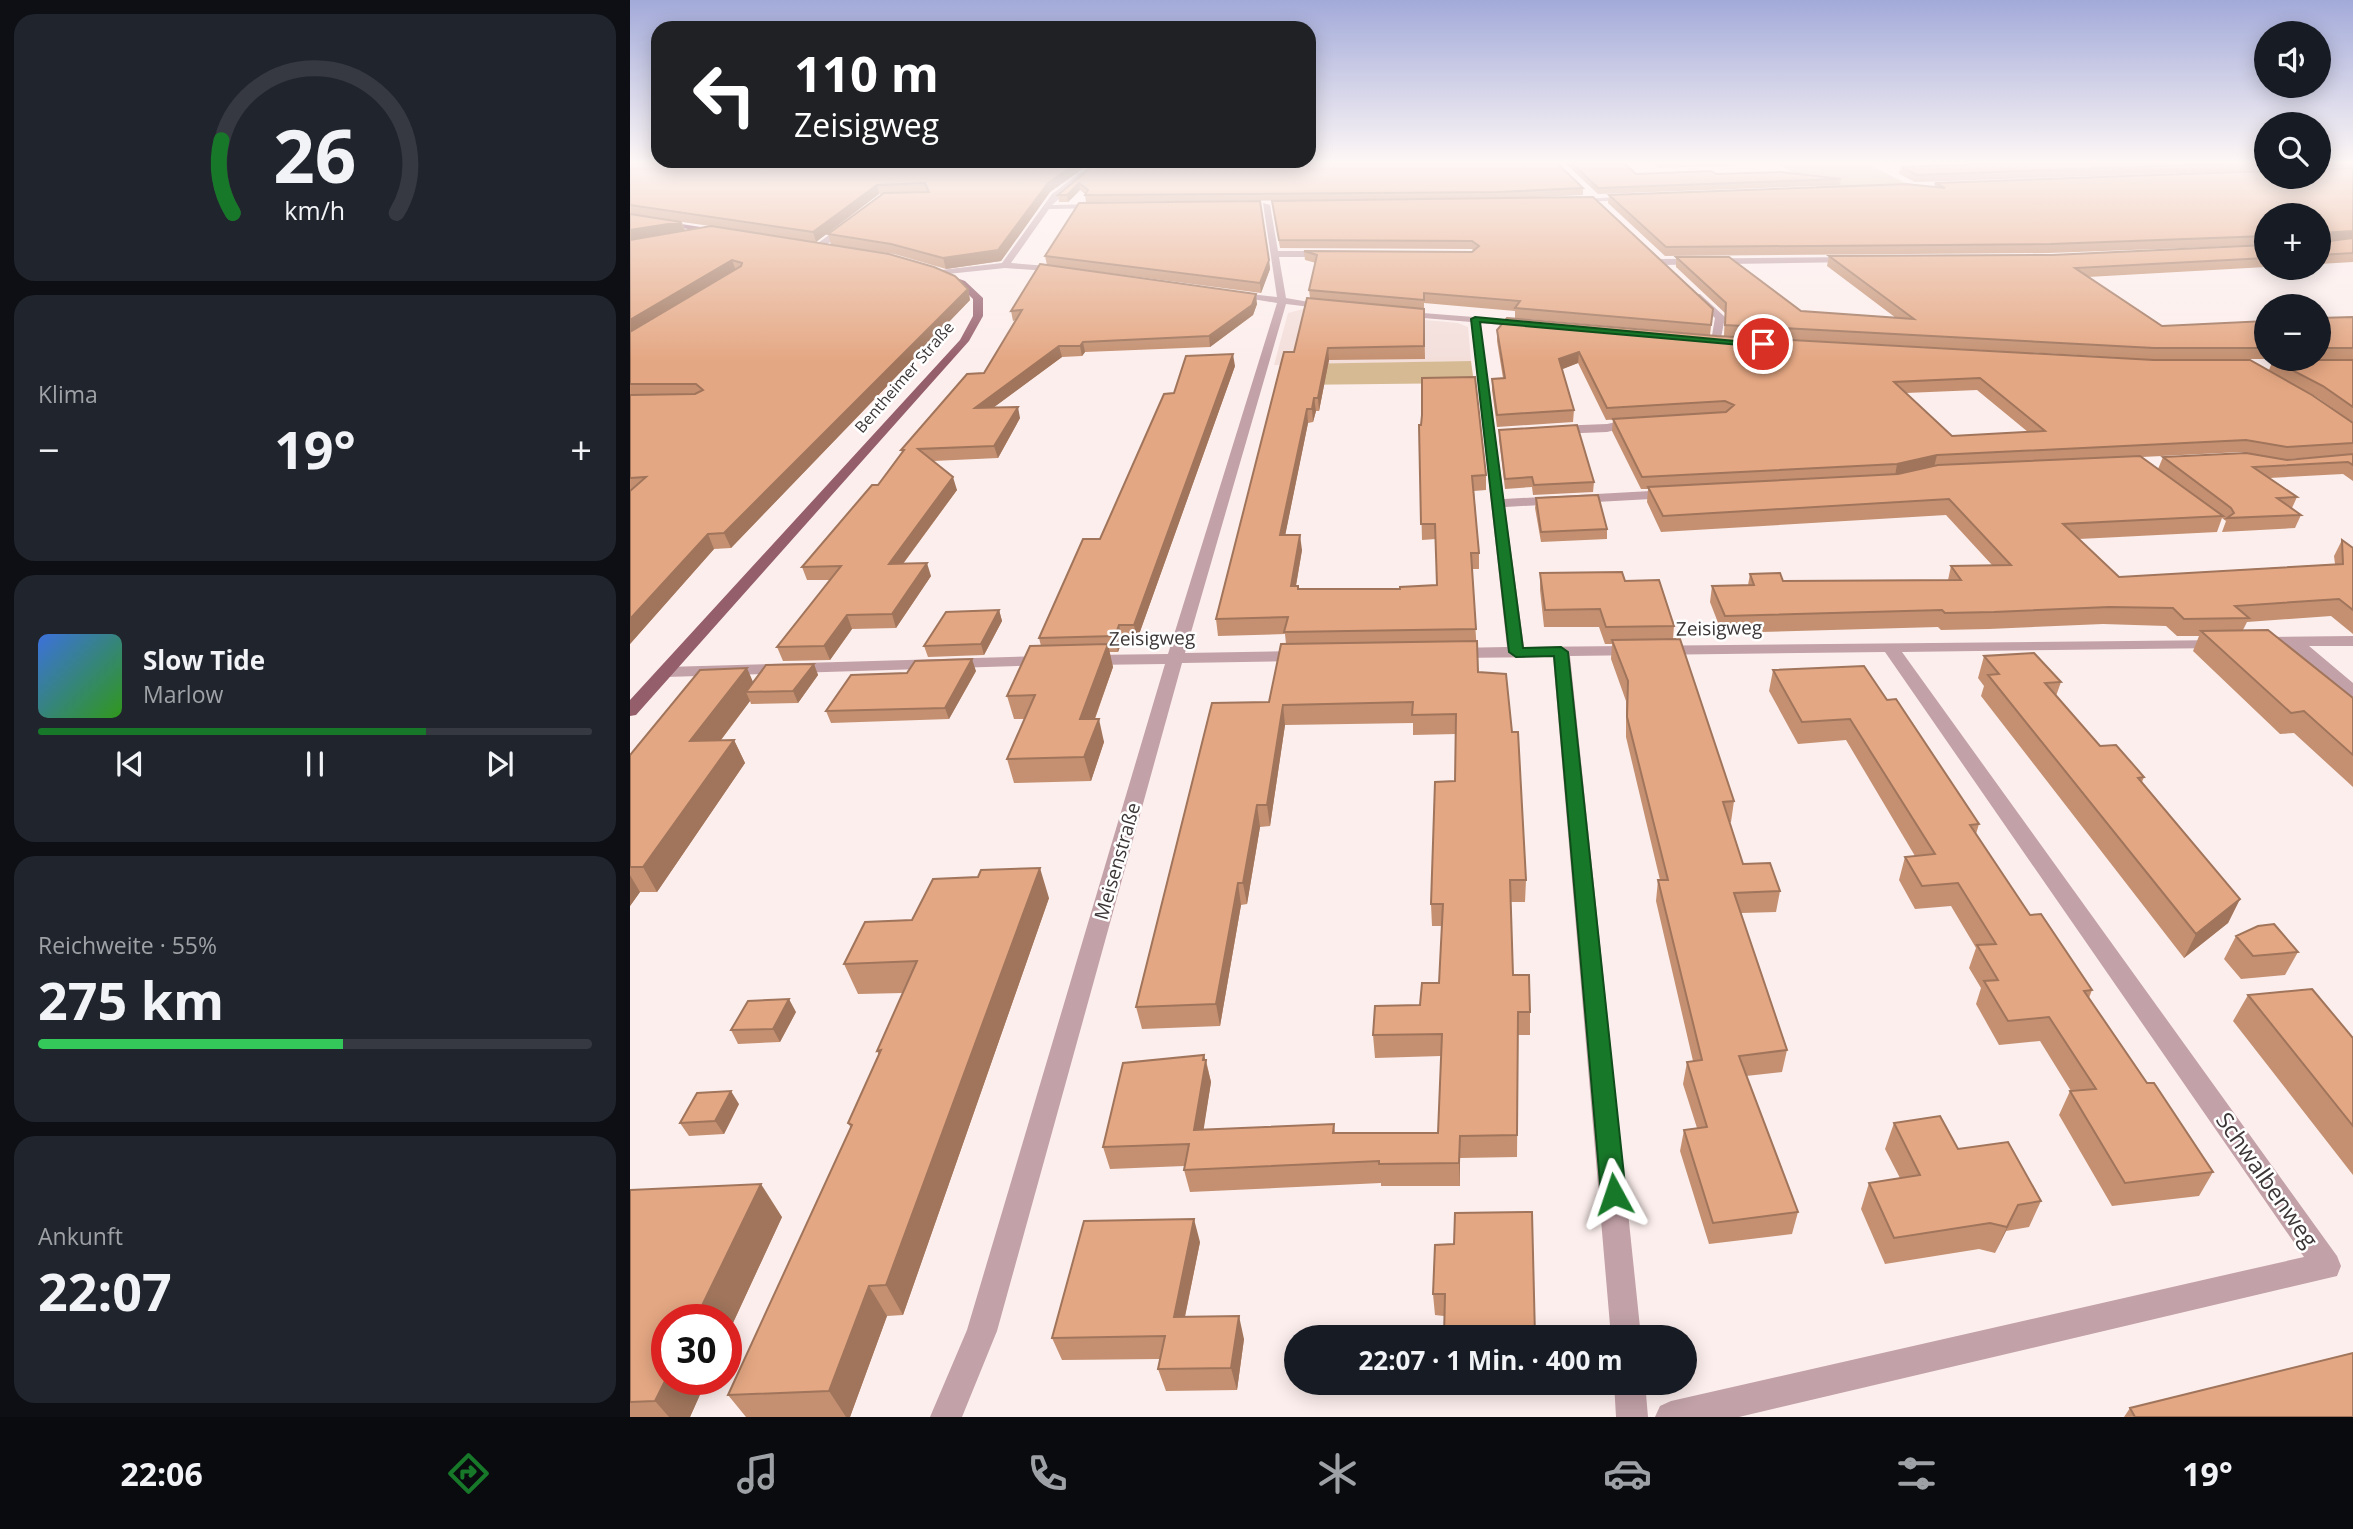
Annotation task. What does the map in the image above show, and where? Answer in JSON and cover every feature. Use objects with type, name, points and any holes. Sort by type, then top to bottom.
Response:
[{"type":"main road","points":[[702,229],[727,233]]},
{"type":"main road","points":[[803,246],[829,250]]},
{"type":"main road","name":"Bentheimer Straße","points":[[630,711],[964,341],[978,316],[978,298],[962,283],[935,272]]},
{"type":"street","points":[[817,248],[843,229]]},
{"type":"street","points":[[1005,265],[1030,229]]},
{"type":"street","points":[[1271,229],[1282,302]]},
{"type":"street","points":[[690,237],[714,231]]},
{"type":"street","points":[[1277,254],[1343,254]]},
{"type":"street","points":[[1670,271],[1657,259],[1860,260]]},
{"type":"street","points":[[935,272],[1005,265],[1078,272]]},
{"type":"street","points":[[1690,289],[1720,317],[1716,341]]},
{"type":"street","points":[[1228,294],[1337,307]]},
{"type":"street","name":"Meisenstraße","points":[[946,1417],[982,1331],[1175,658],[1282,302]]},
{"type":"street","points":[[1392,312],[1542,326]]},
{"type":"street","points":[[1475,319],[1496,433],[1497,503],[1516,652]]},
{"type":"street","points":[[1702,340],[1729,342]]},
{"type":"street","points":[[1542,431],[1607,428],[1645,421]]},
{"type":"street","points":[[1497,503],[1689,493]]},
{"type":"street","name":"Zeisigweg","points":[[1434,654],[2353,641]]},
{"type":"street","points":[[2294,642],[2353,692]]},
{"type":"street","name":"Schwalbenweg","points":[[1671,1417],[2327,1266],[1891,647]]},
{"type":"street","points":[[1561,652],[1601,1041],[1625,1325]]},
{"type":"street","name":"Zeisigweg","points":[[666,672],[1312,656]]},
{"type":"street","points":[[1630,1395],[1632,1417]]},
{"type":"shaded area","points":[[1303,309],[1458,323],[1468,327],[1471,361],[1274,365],[1288,313]]},
{"type":"shaded area","points":[[1471,361],[1474,383],[1289,385],[1293,364]]},
{"type":"building","points":[[693,229],[731,229],[889,254],[955,276],[968,289],[724,533],[708,534],[630,619],[630,491],[646,477],[630,478],[630,395],[695,394],[703,390],[696,384],[630,384],[630,332],[742,263],[732,260],[630,320],[630,240]]},
{"type":"building","points":[[794,229],[817,229],[813,232]]},
{"type":"building","points":[[835,229],[1014,229],[998,250],[943,258],[891,244],[828,234]]},
{"type":"building","points":[[1062,229],[1264,229],[1269,260],[1260,283],[1045,256]]},
{"type":"building","points":[[1277,229],[1627,229],[1713,309],[1711,325],[1515,308],[1520,301],[1424,293],[1424,300],[1309,290],[1317,255],[1304,251],[1472,252],[1479,246],[1472,241],[1279,240]]},
{"type":"building","points":[[1646,229],[2254,229],[2254,236],[2051,244],[1666,247]]},
{"type":"building","points":[[2331,229],[2353,229],[2331,232]]},
{"type":"building","points":[[2353,238],[2353,253],[2331,254],[2331,241]]},
{"type":"building","points":[[2254,246],[2254,259],[2075,268],[2162,326],[2254,322],[2254,348],[2154,348],[1725,325],[1726,303],[1676,257],[1729,257],[1801,311],[1914,319],[1829,256],[2052,255]]},
{"type":"building","points":[[1040,264],[1256,294],[1252,305],[1209,336],[1083,342],[1080,346],[1059,346],[975,408],[1018,407],[994,446],[918,449],[953,477],[889,564],[927,563],[892,614],[847,615],[824,646],[777,647],[841,566],[802,567],[872,485],[878,485],[904,450],[901,450],[967,374],[984,373],[1022,310],[1011,311]]},
{"type":"building","points":[[1307,298],[1424,309],[1424,346],[1328,348],[1318,398],[1314,398],[1312,409],[1307,409],[1280,535],[1300,535],[1291,586],[1298,586],[1298,589],[1400,589],[1437,585],[1435,524],[1421,524],[1419,425],[1422,415],[1422,378],[1475,377],[1486,475],[1472,476],[1479,553],[1471,553],[1476,629],[1284,632],[1288,617],[1216,619],[1284,352],[1294,352]]},
{"type":"building","points":[[2353,317],[2353,348],[2331,348],[2331,318]]},
{"type":"building","points":[[1507,318],[1717,336],[2154,360],[2250,360],[2254,362],[2254,371],[2269,371],[2353,423],[2353,443],[2287,447],[2246,440],[1937,455],[1897,464],[1642,477],[1613,419],[1726,412],[1734,405],[1725,401],[1607,408],[1579,352],[1559,359],[1574,410],[1497,415],[1492,379],[1505,378],[1497,330]],"holes":[[[1980,378],[2045,431],[1952,436],[1894,382]]]},
{"type":"building","points":[[1233,354],[1134,625],[1119,625],[1115,636],[1039,638],[1083,539],[1100,539],[1164,394],[1174,393],[1186,356]]},
{"type":"building","points":[[2331,360],[2353,360],[2353,407],[2323,386],[2294,371],[2331,371]]},
{"type":"building","points":[[1577,425],[1594,482],[1534,485],[1532,477],[1505,479],[1499,430]]},
{"type":"building","points":[[2246,453],[2287,460],[2353,454],[2353,465],[2348,462],[2253,467],[2297,497],[2277,498],[2301,515],[2227,518],[2234,513],[2231,508],[2163,457]]},
{"type":"building","points":[[2140,456],[2223,516],[2063,524],[2119,577],[2343,564],[2342,540],[2353,548],[2353,610],[2339,599],[2235,606],[2249,618],[2184,619],[2173,608],[2109,607],[1994,612],[1945,613],[1942,610],[1725,616],[1712,586],[1754,585],[1750,574],[1780,573],[1783,581],[1961,580],[1951,566],[2011,565],[1949,499],[1663,516],[1648,487],[1898,474],[1938,465]]},
{"type":"building","points":[[1598,495],[1607,529],[1541,532],[1536,498]]},
{"type":"building","points":[[1622,572],[1625,581],[1659,580],[1674,626],[1606,627],[1600,609],[1545,610],[1540,573]]},
{"type":"building","points":[[999,610],[981,644],[924,646],[946,612]]},
{"type":"building","points":[[2268,630],[2353,698],[2353,755],[2304,711],[2291,713],[2201,631]]},
{"type":"building","points":[[1680,639],[1734,801],[1723,802],[1743,864],[1770,863],[1780,891],[1734,893],[1787,1050],[1739,1056],[1798,1212],[1713,1223],[1684,1130],[1707,1127],[1687,1062],[1702,1060],[1658,880],[1668,880],[1627,717],[1628,681],[1612,640]]},
{"type":"building","points":[[1477,641],[1478,672],[1506,674],[1512,732],[1518,732],[1526,880],[1510,880],[1513,975],[1529,975],[1530,1012],[1518,1012],[1517,1135],[1460,1136],[1459,1163],[1379,1164],[1379,1161],[1184,1170],[1189,1144],[1103,1147],[1123,1063],[1204,1055],[1203,1060],[1206,1060],[1194,1130],[1334,1124],[1333,1133],[1438,1133],[1442,1034],[1373,1035],[1375,1006],[1420,1005],[1422,983],[1439,983],[1443,904],[1431,904],[1435,782],[1455,781],[1456,714],[1412,715],[1413,702],[1283,705],[1267,805],[1257,805],[1243,883],[1238,883],[1216,1004],[1136,1007],[1212,703],[1269,702],[1281,644]]},
{"type":"building","points":[[1108,644],[1080,719],[1099,719],[1084,757],[1007,759],[1035,695],[1007,696],[1030,646]]},
{"type":"building","points":[[2034,653],[2061,682],[2045,683],[2100,746],[2116,745],[2144,777],[2138,778],[2240,899],[2196,934],[1988,675],[1999,674],[1984,656]]},
{"type":"building","points":[[972,659],[945,708],[826,711],[851,675],[907,673],[915,661]]},
{"type":"building","points":[[814,664],[793,691],[746,692],[766,665]]},
{"type":"building","points":[[1864,666],[1887,700],[1896,699],[1979,824],[1970,825],[2030,915],[2041,914],[2092,990],[2084,991],[2147,1083],[2154,1083],[2213,1172],[2125,1183],[2070,1091],[2096,1089],[2049,1017],[2008,1021],[1984,981],[1998,980],[1977,945],[1996,944],[1958,883],[1922,886],[1905,857],[1935,854],[1850,719],[1802,722],[1773,670]]},
{"type":"building","points":[[747,668],[690,741],[734,740],[643,867],[630,867],[630,755],[700,670]]},
{"type":"building","points":[[1040,868],[886,1285],[869,1286],[829,1391],[742,1394],[742,1365],[852,1125],[848,1123],[917,961],[844,964],[865,922],[912,920],[933,879],[978,877],[981,870]]},
{"type":"building","points":[[2274,924],[2298,952],[2253,956],[2236,936],[2258,926]]},
{"type":"building","points":[[2312,989],[2353,1038],[2353,1126],[2248,995]]},
{"type":"building","points":[[789,999],[773,1029],[731,1030],[748,1001]]},
{"type":"building","points":[[731,1091],[715,1121],[680,1123],[697,1093]]},
{"type":"building","points":[[1940,1116],[1958,1149],[2008,1142],[2041,1201],[2018,1205],[2007,1227],[1990,1223],[1894,1238],[1869,1183],[1920,1175],[1894,1123]]},
{"type":"building","points":[[761,1184],[703,1304],[651,1304],[651,1395],[658,1395],[655,1401],[630,1402],[630,1190]]},
{"type":"building","points":[[1532,1212],[1535,1325],[1444,1325],[1445,1294],[1433,1294],[1435,1245],[1454,1244],[1455,1213]]},
{"type":"building","points":[[1194,1219],[1174,1317],[1239,1316],[1231,1368],[1158,1369],[1165,1336],[1052,1338],[1084,1221]]},
{"type":"building","points":[[2353,1353],[2353,1417],[2135,1417],[2130,1408]]},
{"type":"route","points":[[1614,1194],[1561,652],[1516,652],[1475,319],[1763,344]]}]
